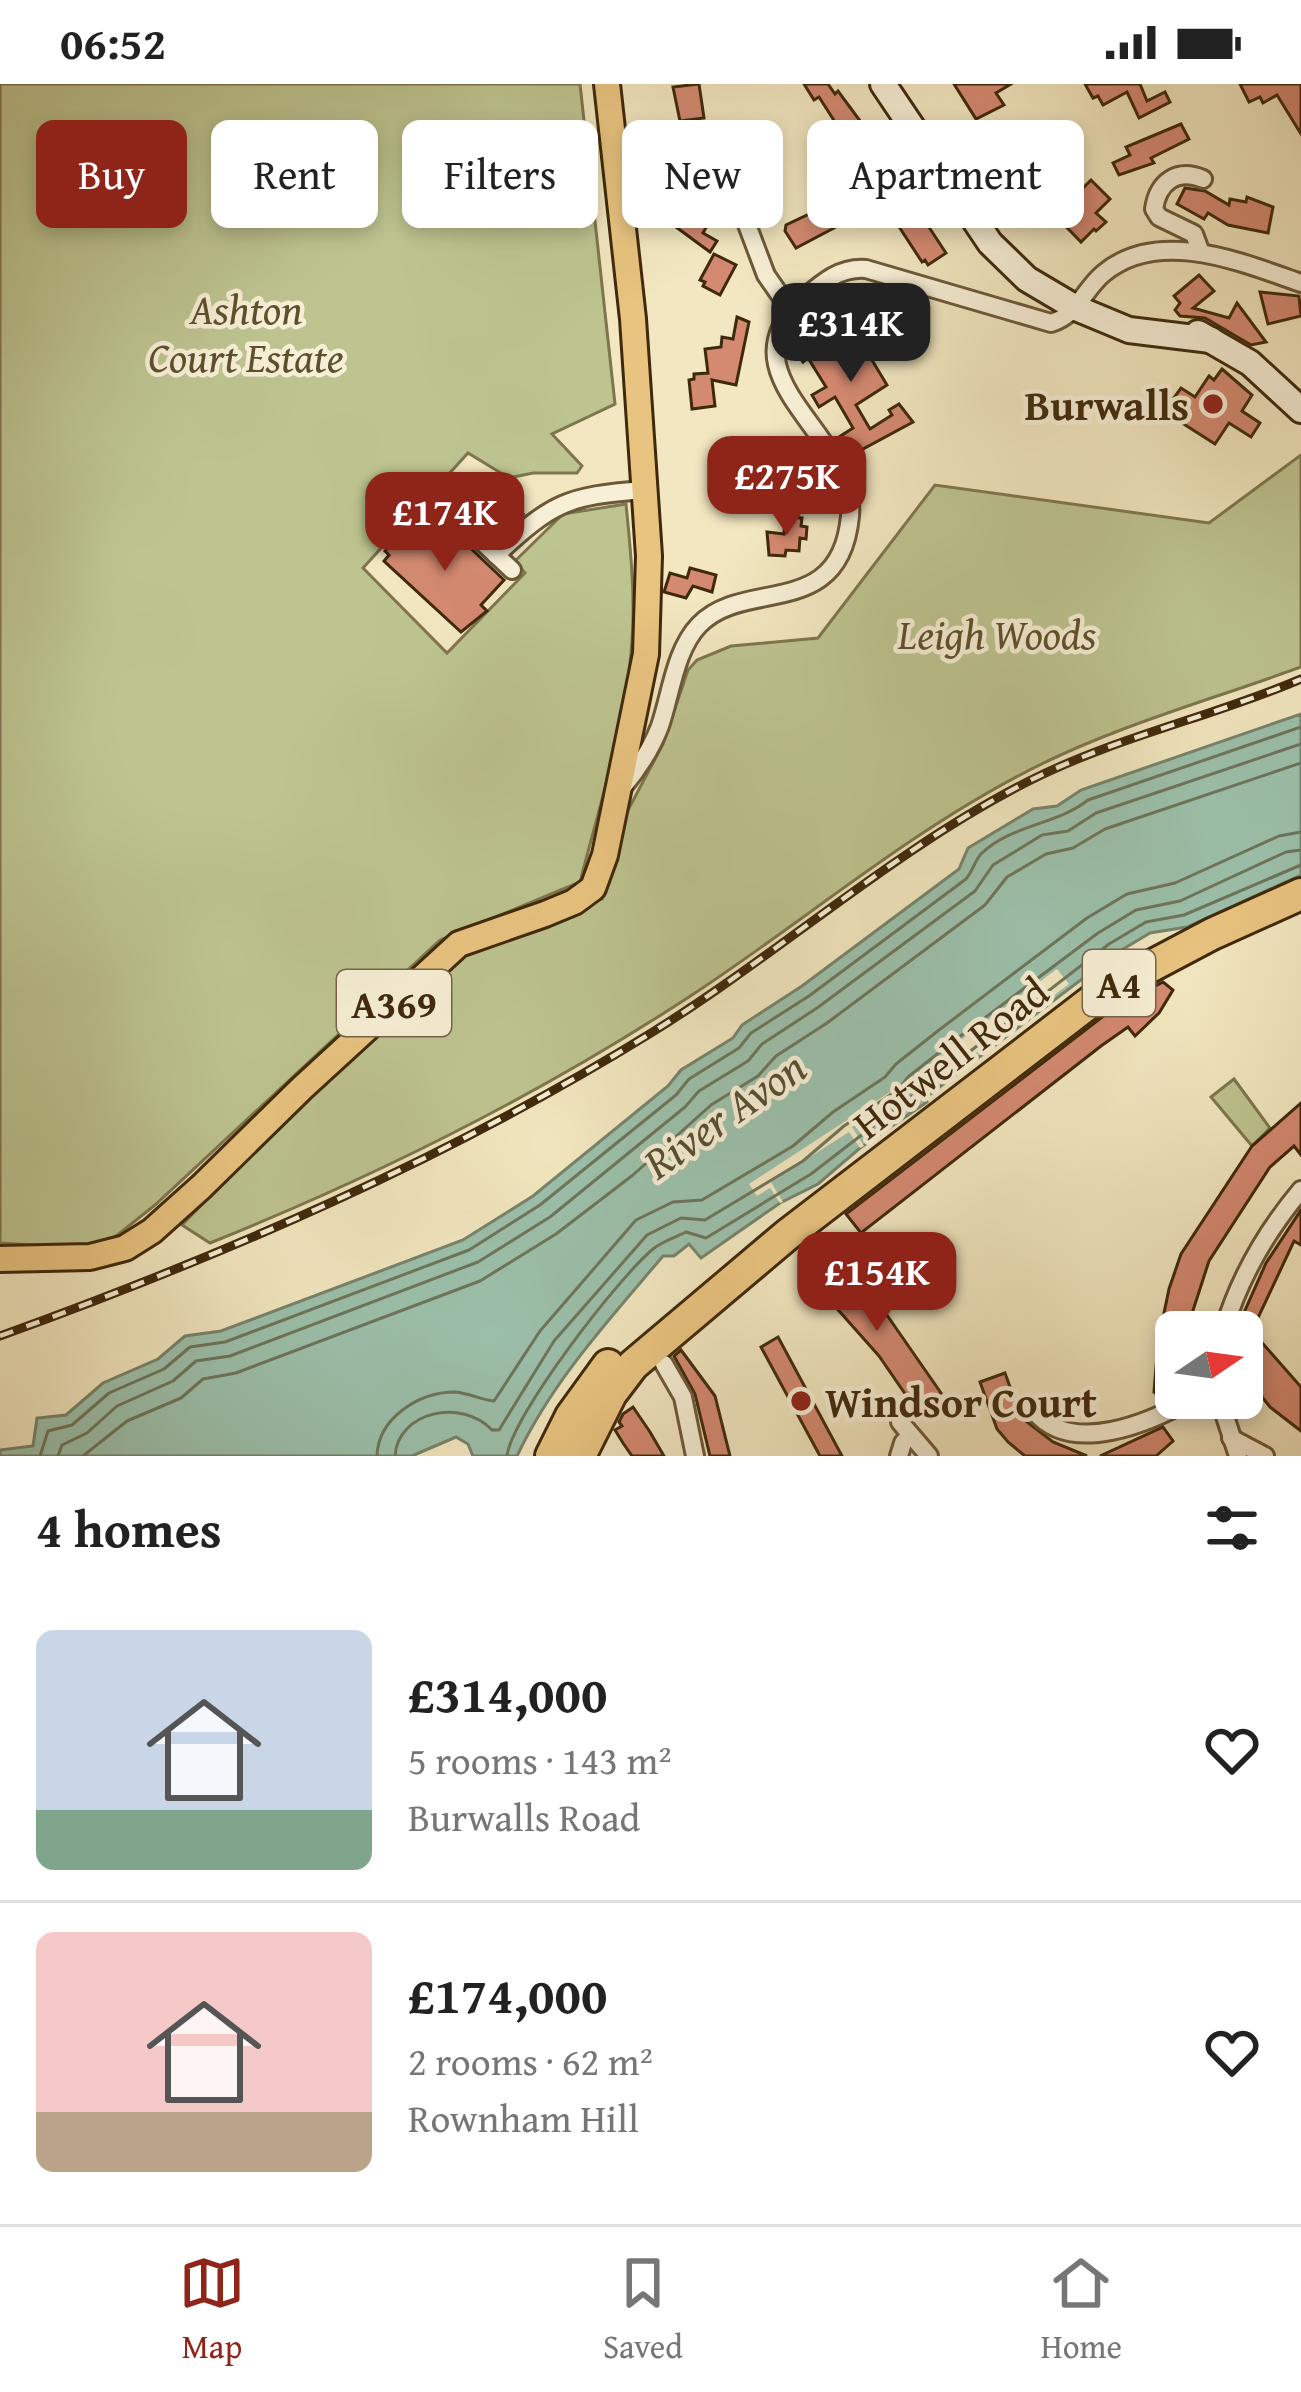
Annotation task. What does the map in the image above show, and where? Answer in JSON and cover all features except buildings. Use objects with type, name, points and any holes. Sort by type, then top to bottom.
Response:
[{"type":"highway","name":"Hotwell Road","points":[[592,1406],[787,1235],[1106,990],[1301,894]]},
{"type":"highway","name":"A4","points":[[550,1456],[592,1406]]},
{"type":"highway","name":"A4","points":[[591,1456],[592,1406]]},
{"type":"highway","points":[[565,1456],[592,1406]]},
{"type":"highway","points":[[580,1456],[592,1406]]},
{"type":"main road","name":"A369","points":[[0,1258],[90,1257],[125,1248],[152,1231],[459,944],[574,902],[593,887],[646,654],[650,556],[633,319],[607,84]]},
{"type":"main road","points":[[883,84],[999,254],[1027,279],[1076,308],[1129,330],[1219,344],[1250,363],[1301,410]]},
{"type":"street","points":[[1193,170],[1168,180],[1154,209],[1159,217],[1194,234],[1201,254]]},
{"type":"street","points":[[748,228],[766,275],[791,310]]},
{"type":"street","points":[[618,792],[650,748],[686,642],[701,622],[717,612],[806,587],[830,569],[843,549],[851,499],[846,483],[787,390],[774,359],[776,335],[791,310],[848,268],[950,291],[1045,323],[1057,322],[1076,308],[1095,281],[1119,263],[1161,253],[1234,260],[1301,283]]},
{"type":"street","points":[[496,555],[546,512],[574,498],[644,490]]},
{"type":"street","points":[[441,503],[512,570]]},
{"type":"street","points":[[1231,1311],[1250,1262],[1272,1224],[1301,1190]]},
{"type":"street","points":[[664,1364],[683,1397],[695,1456]]},
{"type":"street","points":[[1035,1412],[1044,1425],[1060,1434],[1106,1441],[1155,1419]]},
{"type":"street","points":[[1225,1419],[1238,1456]]},
{"type":"street","points":[[899,1456],[905,1428],[929,1456]]},
{"type":"street","points":[[1231,1438],[1265,1456]]},
{"type":"green space","name":"Ashton Court Estate","points":[[0,84],[580,84],[584,120],[402,120],[402,228],[596,228],[615,404],[552,434],[582,466],[577,473],[509,478],[468,453],[363,568],[447,653],[525,573],[515,561],[563,514],[626,504],[633,616],[628,682],[580,882],[440,940],[155,1205],[100,1249],[0,1243]]},
{"type":"green space","name":"Leigh Woods","points":[[1301,455],[1301,667],[1123,729],[1020,775],[936,825],[637,1030],[459,1130],[210,1243],[182,1225],[276,1128],[464,951],[602,899],[618,829],[663,744],[688,670],[697,660],[731,646],[818,638],[935,485],[1209,523]]},
{"type":"green space","points":[[1234,1079],[1270,1128],[1252,1146],[1211,1097]]},
{"type":"water","name":"River Avon","points":[[1301,714],[1301,875],[1187,927],[1150,933],[1115,954],[818,1184],[780,1203],[701,1258],[689,1244],[674,1256],[663,1256],[565,1376],[517,1456],[473,1456],[468,1444],[456,1437],[412,1456],[0,1456],[0,1450],[33,1446],[37,1418],[66,1415],[103,1383],[158,1359],[185,1336],[221,1331],[463,1240],[533,1196],[668,1086],[681,1070],[733,1038],[742,1025],[959,869],[968,848],[1033,809],[1057,806],[1081,790]]},
{"type":"pier","points":[[1057,969],[1069,984],[988,1044],[990,1048],[965,1061],[954,1045]]},
{"type":"pier","points":[[930,1066],[933,1071],[917,1081],[927,1097],[915,1086],[852,1127],[864,1146],[860,1148],[849,1132],[771,1182],[783,1202],[770,1188],[757,1196],[749,1184]]},
{"type":"railway","points":[[0,1336],[251,1238],[415,1163],[651,1033],[979,808],[1096,752],[1301,679]]},
{"type":"place","name":"Burwalls","points":[[1213,404]]},
{"type":"place","name":"Windsor Court","points":[[801,1401]]}]
